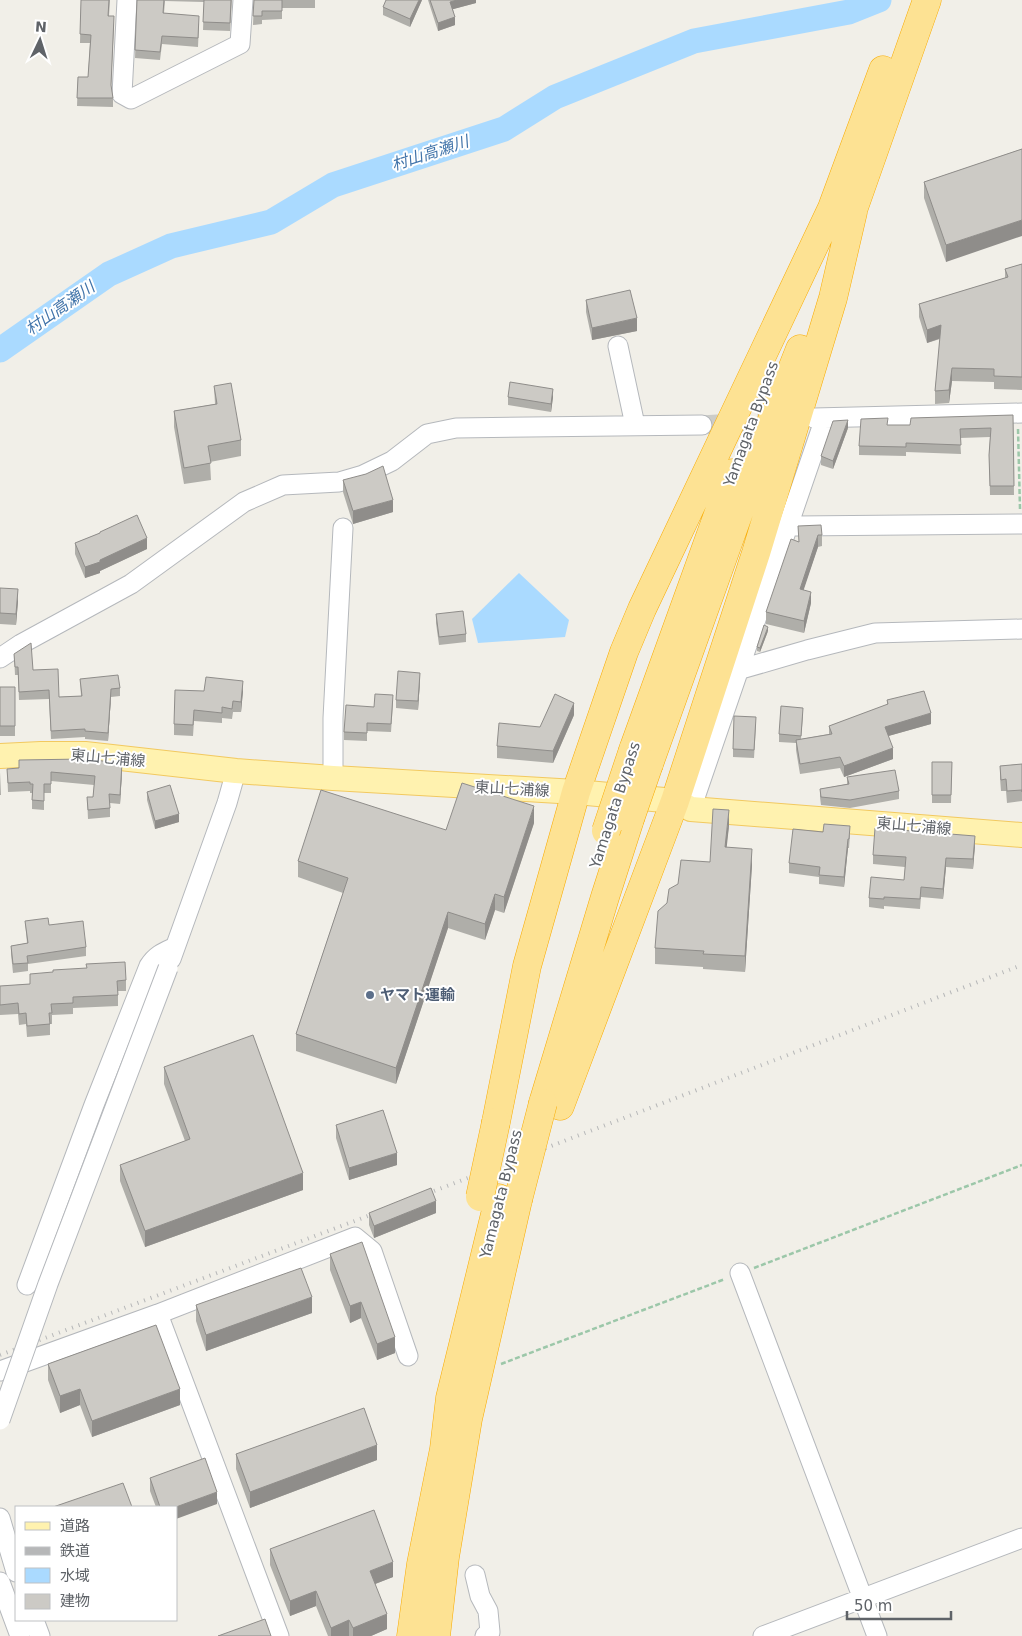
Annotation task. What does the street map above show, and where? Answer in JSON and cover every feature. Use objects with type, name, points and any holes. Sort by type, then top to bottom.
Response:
[{"type":"highway","name":"Yamagata Bypass","points":[[885,93],[908,0]]},
{"type":"highway","name":"Yamagata Bypass","points":[[542,1106],[560,981],[606,831],[641,757],[772,420],[885,93],[927,0]]},
{"type":"highway","points":[[507,1198],[496,1122],[526,966],[576,792],[624,652],[642,609],[843,210]]},
{"type":"highway","points":[[507,1198],[542,1106],[683,805],[756,552],[833,298],[843,210]]},
{"type":"highway","name":"Yamagata Bypass","points":[[412,1636],[421,1564],[444,1449],[450,1398],[507,1198],[542,1106],[630,819],[641,757]]},
{"type":"highway","name":"Yamagata Bypass","points":[[436,1636],[445,1557],[507,1198]]},
{"type":"highway","points":[[443,1636],[445,1557]]},
{"type":"main road","name":"東山七浦線","points":[[0,756],[85,754],[236,771],[576,792],[683,805],[1022,835]]},
{"type":"street","points":[[127,0],[122,94],[131,99],[240,44],[243,0]]},
{"type":"street","points":[[618,346],[636,426]]},
{"type":"street","points":[[683,805],[738,670],[787,526],[817,418],[1020,413]]},
{"type":"street","points":[[0,658],[21,644],[131,584],[244,502],[283,485],[339,482],[364,476],[392,461],[427,434],[456,428],[702,424]]},
{"type":"street","points":[[787,526],[1021,524]]},
{"type":"street","points":[[333,778],[333,718],[343,528]]},
{"type":"street","points":[[738,670],[875,633],[1022,629]]},
{"type":"street","points":[[0,1420],[48,1284],[168,968],[227,803],[236,771]]},
{"type":"street","points":[[27,1285],[94,1105],[149,966],[161,953],[175,947]]},
{"type":"street","points":[[0,1371],[158,1314],[355,1237],[372,1251],[408,1356]]},
{"type":"street","points":[[740,1273],[877,1636]]},
{"type":"street","points":[[158,1314],[279,1636]]},
{"type":"street","points":[[0,1518],[15,1569]]},
{"type":"street","points":[[763,1636],[1022,1538]]},
{"type":"street","points":[[475,1575],[480,1596],[488,1612],[490,1632],[485,1636]]},
{"type":"street","points":[[0,1582],[20,1636]]},
{"type":"path","points":[[1020,413],[1021,524]]},
{"type":"water","points":[[519,573],[569,620],[565,637],[478,643],[472,619]]},
{"type":"building","points":[[81,0],[109,0],[108,16],[114,16],[111,85],[113,98],[77,98],[78,77],[88,77],[91,35],[80,34]]},
{"type":"building","points":[[137,0],[164,0],[163,13],[199,16],[198,38],[162,36],[160,52],[135,50]]},
{"type":"building","points":[[204,0],[231,0],[230,23],[203,22]]},
{"type":"building","points":[[254,0],[282,0],[282,11],[262,11],[262,16],[253,16]]},
{"type":"building","points":[[386,0],[419,0],[410,19],[383,7]]},
{"type":"building","points":[[430,0],[457,0],[450,2],[455,17],[438,23]]},
{"type":"building","points":[[1022,149],[1022,220],[946,245],[924,182]]},
{"type":"building","points":[[1022,264],[1022,377],[994,376],[994,369],[952,368],[949,390],[935,391],[941,325],[927,330],[919,304],[1008,277],[1005,269]]},
{"type":"building","points":[[630,290],[637,318],[592,328],[586,300]]},
{"type":"building","points":[[510,382],[553,389],[551,404],[508,397]]},
{"type":"building","points":[[231,383],[241,440],[208,446],[211,463],[184,468],[174,411],[217,404],[214,386]]},
{"type":"building","points":[[1013,415],[1014,486],[990,486],[989,455],[991,428],[960,429],[961,445],[906,443],[906,447],[859,446],[861,419],[888,418],[887,425],[910,425],[911,418]]},
{"type":"building","points":[[848,420],[833,461],[821,456],[833,421]]},
{"type":"building","points":[[383,466],[393,500],[353,511],[343,480],[366,474]]},
{"type":"building","points":[[137,515],[147,538],[100,560],[100,562],[85,567],[75,543]]},
{"type":"building","points":[[821,525],[822,535],[818,535],[800,589],[811,592],[804,621],[766,612],[791,539],[799,542],[798,526]]},
{"type":"building","points":[[0,588],[18,589],[16,614],[0,613]]},
{"type":"building","points":[[463,611],[466,634],[439,637],[436,614]]},
{"type":"building","points":[[764,625],[768,627],[760,648],[757,647]]},
{"type":"building","points":[[31,643],[33,670],[58,669],[59,697],[82,696],[80,679],[118,675],[120,688],[111,689],[108,733],[85,731],[85,729],[51,731],[49,690],[19,692],[18,667],[15,667],[14,654]]},
{"type":"building","points":[[398,671],[420,673],[418,701],[396,700]]},
{"type":"building","points":[[206,677],[243,681],[241,702],[233,701],[232,709],[222,707],[222,713],[194,710],[193,725],[174,724],[175,690],[204,691]]},
{"type":"building","points":[[0,687],[15,687],[15,726],[0,726]]},
{"type":"building","points":[[924,691],[931,713],[885,727],[893,748],[844,766],[840,757],[800,764],[796,740],[832,734],[829,726],[888,704],[887,700]]},
{"type":"building","points":[[375,694],[393,695],[391,724],[367,723],[367,733],[344,732],[346,705],[374,707]]},
{"type":"building","points":[[555,694],[574,703],[553,751],[497,746],[499,723],[540,727]]},
{"type":"building","points":[[781,706],[803,708],[801,736],[779,734]]},
{"type":"building","points":[[734,716],[756,717],[754,750],[733,749]]},
{"type":"building","points":[[84,759],[122,763],[120,795],[109,794],[110,808],[88,810],[87,797],[93,797],[95,776],[51,772],[51,784],[44,784],[44,801],[32,800],[33,784],[30,784],[30,782],[8,783],[7,769],[19,768],[19,760]]},
{"type":"building","points":[[932,762],[952,762],[951,795],[932,795]]},
{"type":"building","points":[[1022,764],[1022,790],[1007,791],[1006,779],[1001,780],[1000,766]]},
{"type":"building","points":[[895,770],[899,791],[850,800],[821,797],[820,789],[849,784],[847,777]]},
{"type":"building","name":"ヤマト運輸","points":[[462,783],[534,806],[504,897],[495,894],[485,924],[448,912],[396,1068],[296,1034],[348,878],[298,861],[321,790],[446,830]]},
{"type":"building","points":[[170,785],[179,814],[155,821],[147,792]]},
{"type":"building","points":[[713,809],[729,810],[725,847],[752,849],[745,956],[703,954],[704,951],[655,948],[658,911],[667,903],[669,889],[678,884],[681,860],[710,862]]},
{"type":"building","points":[[824,824],[850,826],[844,877],[819,875],[820,867],[789,863],[793,829],[823,832]]},
{"type":"building","points":[[875,828],[975,836],[973,859],[946,858],[943,889],[921,887],[920,899],[869,898],[871,877],[904,880],[906,857],[873,855]]},
{"type":"building","points":[[48,918],[49,925],[83,921],[86,947],[27,956],[28,963],[13,964],[11,946],[28,943],[25,921]]},
{"type":"building","points":[[125,962],[126,980],[117,981],[118,995],[73,997],[73,1003],[51,1004],[52,1013],[49,1013],[50,1024],[27,1026],[26,1013],[19,1014],[18,1003],[0,1005],[0,986],[30,984],[30,974],[53,972],[53,970],[87,968],[86,964]]},
{"type":"building","points":[[253,1035],[303,1173],[145,1231],[120,1165],[190,1139],[164,1067]]},
{"type":"building","points":[[383,1110],[397,1153],[349,1168],[336,1125]]},
{"type":"building","points":[[431,1188],[436,1201],[374,1226],[369,1213]]},
{"type":"building","points":[[362,1242],[395,1337],[377,1344],[361,1302],[350,1306],[330,1254]]},
{"type":"building","points":[[301,1268],[312,1297],[206,1335],[196,1305]]},
{"type":"building","points":[[156,1325],[180,1389],[92,1421],[80,1389],[60,1396],[48,1364]]},
{"type":"building","points":[[364,1408],[377,1445],[250,1492],[236,1454]]},
{"type":"building","points":[[205,1458],[217,1492],[178,1506],[160,1506],[150,1478]]},
{"type":"building","points":[[123,1483],[132,1506],[56,1506]]},
{"type":"building","points":[[374,1510],[393,1562],[370,1571],[387,1614],[353,1628],[349,1620],[331,1628],[316,1591],[290,1601],[270,1549]]},
{"type":"building","points":[[265,1619],[271,1636],[218,1636]]},
{"type":"waterway","name":"村山高瀬川","points":[[0,350],[109,274],[171,246],[271,222],[333,185],[504,129],[555,97],[694,41],[849,12],[879,0]]},
{"type":"tunnel","points":[[702,425],[783,420]]},
{"type":"railway","points":[[421,1196],[1022,965]]},
{"type":"railway","points":[[0,1355],[381,1211]]},
{"type":"place","name":"ヤマト運輸","points":[[370,995]]}]
